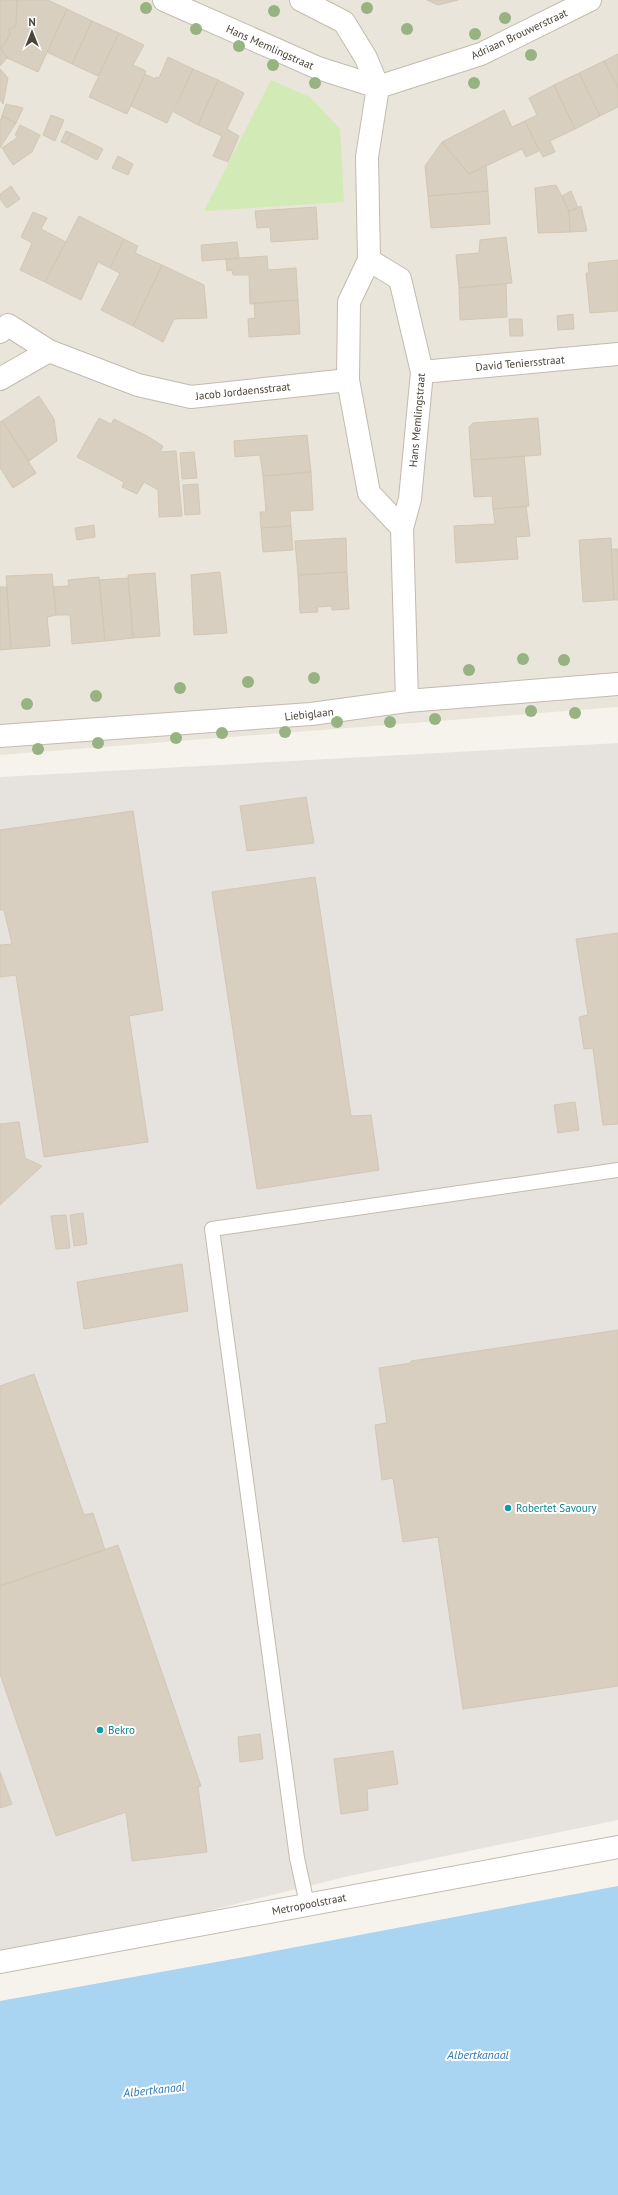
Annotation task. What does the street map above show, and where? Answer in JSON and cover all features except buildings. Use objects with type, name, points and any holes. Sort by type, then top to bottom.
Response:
[{"type":"street","name":"Hans Memlingstraat","points":[[164,0],[318,68],[378,87]]},
{"type":"street","points":[[300,0],[344,22],[366,58],[378,87],[367,157],[369,260],[349,302],[348,380],[369,493],[402,528]]},
{"type":"street","name":"Adriaan Brouwerstraat","points":[[378,87],[481,54],[590,0]]},
{"type":"street","name":"Hans Memlingstraat","points":[[369,260],[400,279],[422,372],[410,498],[402,528],[408,702]]},
{"type":"street","name":"Jacob Jordaensstraat","points":[[0,332],[8,325],[49,351],[138,385],[191,397],[348,380]]},
{"type":"street","points":[[0,378],[49,351]]},
{"type":"street","name":"David Teniersstraat","points":[[422,372],[618,354]]},
{"type":"street","name":"Liebiglaan","points":[[0,736],[311,714],[408,702],[618,684]]},
{"type":"street","name":"Metropoolstraat","points":[[0,1962],[618,1847]]},
{"type":"lane","points":[[307,1904],[297,1858],[212,1229],[618,1170]]},
{"type":"shaded area","points":[[0,0],[618,0],[618,707],[0,755]]},
{"type":"shaded area","points":[[618,743],[618,1820],[349,1876],[98,1938],[0,1952],[0,777]]},
{"type":"green space","points":[[271,80],[310,97],[340,129],[344,202],[204,211]]},
{"type":"water","name":"Albertkanaal","points":[[618,1886],[618,2195],[0,2195],[0,2001],[233,1959]]},
{"type":"place","name":"Robertet Savoury","points":[[508,1508]]},
{"type":"place","name":"Bekro","points":[[100,1730]]}]
